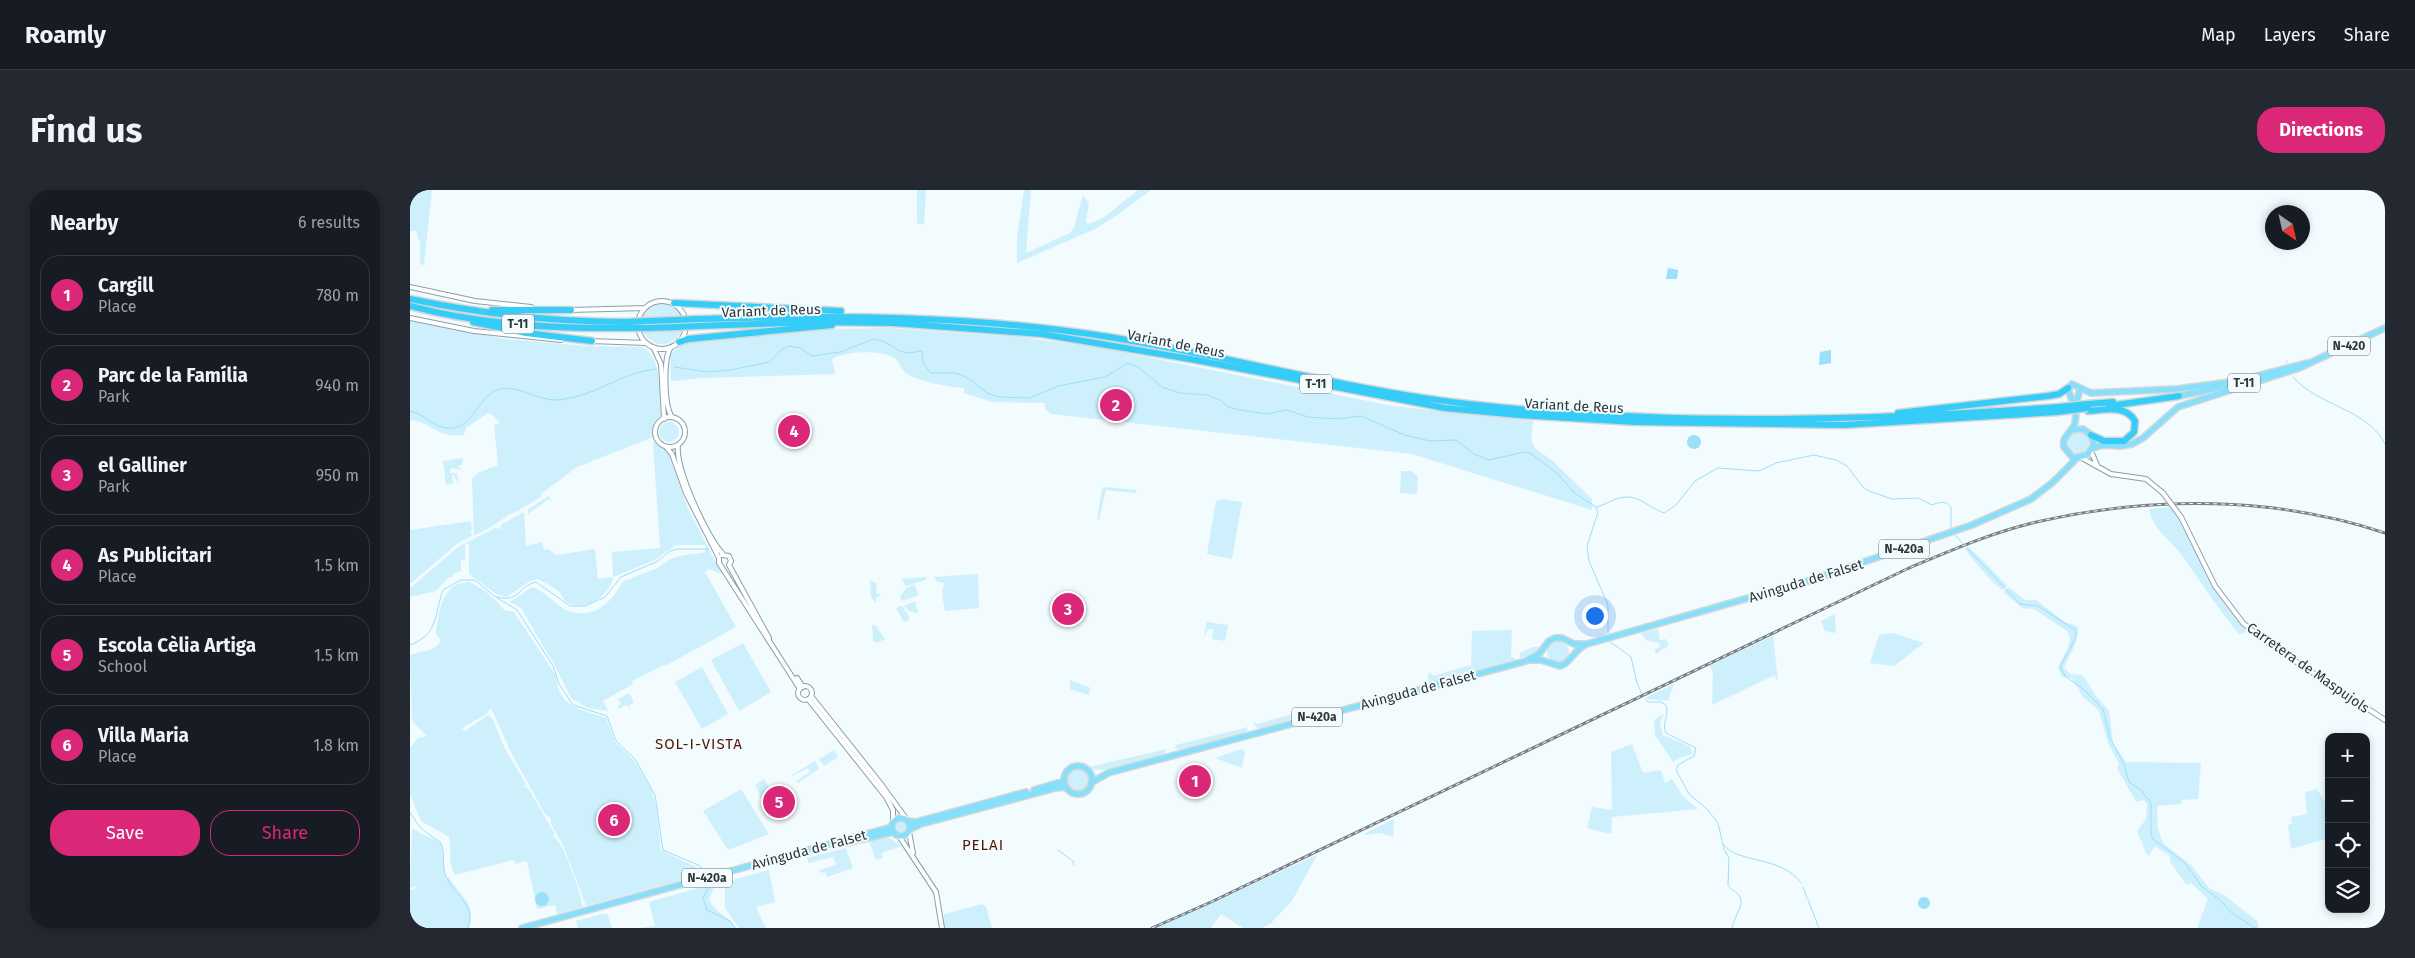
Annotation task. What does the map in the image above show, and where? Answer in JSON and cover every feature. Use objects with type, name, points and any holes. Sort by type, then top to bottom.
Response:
[{"type":"highway","name":"Variant de Reus","points":[[410,299],[476,312],[524,318],[627,325]]},
{"type":"highway","points":[[674,303],[878,313],[904,317]]},
{"type":"highway","points":[[432,304],[497,311],[571,310]]},
{"type":"highway","name":"Variant de Reus","points":[[410,306],[438,313],[553,327],[800,316],[904,317],[1041,328],[1110,337],[1382,391],[1493,406],[1689,418],[1935,418]]},
{"type":"highway","points":[[438,313],[450,319],[526,333],[592,341]]},
{"type":"highway","name":"Variant de Reus","points":[[697,322],[893,323],[996,329],[1061,337],[1196,360],[1445,408],[1519,415],[1635,422],[1743,425],[1935,418]]},
{"type":"highway","points":[[679,342],[688,339],[834,325],[893,323]]},
{"type":"highway","points":[[1868,417],[2072,393]]},
{"type":"highway","name":"T-11","points":[[1935,418],[2088,408],[2179,396]]},
{"type":"highway","points":[[2088,408],[2122,410],[2131,414],[2135,421],[2134,432],[2124,441],[2104,441],[2091,435]]},
{"type":"highway","name":"T-11","points":[[1935,418],[2044,414],[2058,410]]},
{"type":"main road","name":"N-420","points":[[2308,363],[2385,328]]},
{"type":"main road","points":[[2067,466],[2068,454],[2063,441],[2076,419],[2072,393],[2074,383],[2091,393],[2187,388],[2238,381],[2308,363]]},
{"type":"main road","points":[[2068,454],[2079,458],[2102,444],[2120,446],[2132,444],[2143,438],[2178,407],[2264,380],[2308,363]]},
{"type":"main road","name":"T-11","points":[[2179,396],[2265,377],[2308,363]]},
{"type":"main road","points":[[2072,393],[2080,388]]},
{"type":"main road","points":[[2072,393],[2078,420],[2083,429],[2091,435],[2092,450]]},
{"type":"main road","points":[[2070,430],[2083,429]]},
{"type":"main road","name":"Avinguda de Falset","points":[[1587,644],[1808,581],[1963,528],[2030,499],[2052,483],[2067,466],[2079,458]]},
{"type":"main road","name":"N-420a","points":[[1526,661],[1539,654],[1549,641],[1555,638],[1562,638],[1568,642],[1587,644]]},
{"type":"main road","points":[[1568,642],[1572,648],[1572,656]]},
{"type":"main road","name":"N-420a","points":[[1526,661],[1538,659],[1560,666],[1567,663],[1579,648],[1587,644]]},
{"type":"main road","points":[[1544,648],[1544,654],[1548,662]]},
{"type":"main road","name":"Avinguda de Falset","points":[[1091,783],[1108,773],[1526,661]]},
{"type":"main road","name":"N-420a","points":[[1089,772],[1081,767],[1070,768],[1064,776],[1065,784],[1077,794],[1086,790],[1091,783]]},
{"type":"main road","points":[[1089,772],[1091,783]]},
{"type":"main road","name":"Avinguda de Falset","points":[[1089,772],[1108,773]]},
{"type":"main road","name":"N-420a","points":[[893,827],[898,818],[916,822],[1065,784]]},
{"type":"main road","name":"N-420a","points":[[899,836],[921,824],[1065,784]]},
{"type":"main road","points":[[907,820],[909,831]]},
{"type":"main road","points":[[893,827],[899,836]]},
{"type":"main road","name":"Avinguda de Falset","points":[[522,928],[893,827]]},
{"type":"main road","name":"Avinguda de Falset","points":[[535,928],[893,827]]},
{"type":"street","points":[[410,287],[507,305],[571,310],[645,308],[660,300],[674,303],[683,312],[687,323],[684,335],[679,342],[671,347],[662,349],[646,343],[555,340],[474,331],[410,318]]},
{"type":"street","points":[[645,308],[639,319],[638,328],[646,343]]},
{"type":"street","points":[[653,347],[661,364],[664,419]]},
{"type":"street","points":[[671,347],[667,353],[666,364],[668,407],[672,417],[680,422],[684,430],[683,439],[678,445],[678,458],[703,523],[723,554],[730,558],[729,565],[774,645],[801,688],[800,696],[810,698],[881,784],[907,820]]},
{"type":"street","points":[[672,417],[664,419],[658,424],[655,432],[659,442],[672,454],[686,493],[719,558],[719,563],[723,566],[801,688]]},
{"type":"street","points":[[666,447],[678,445]]},
{"type":"street","points":[[2092,450],[2093,460],[2100,469]]},
{"type":"street","name":"Carretera de Maspujols","points":[[2079,458],[2114,475],[2146,479],[2163,493],[2182,517],[2215,586],[2243,623],[2269,644],[2385,720]]},
{"type":"street","points":[[719,558],[723,554]]},
{"type":"street","points":[[723,566],[729,565]]},
{"type":"street","points":[[801,688],[810,688],[810,698],[886,797],[893,810],[893,827]]},
{"type":"street","points":[[909,831],[913,855]]},
{"type":"street","points":[[899,836],[936,892],[942,928]]},
{"type":"shaded area","points":[[410,190],[432,190],[424,265],[420,264],[420,243],[416,231],[410,231]]},
{"type":"shaded area","points":[[917,190],[926,190],[924,225],[917,223]]},
{"type":"shaded area","points":[[1024,190],[1031,190],[1026,253],[1070,233],[1074,227],[1083,195],[1089,204],[1086,221],[1088,224],[1103,218],[1138,190],[1151,190],[1095,229],[1017,263],[1017,237]]},
{"type":"shaded area","points":[[662,303],[674,306],[682,316],[642,318],[650,307]]},
{"type":"shaded area","points":[[410,321],[506,339],[586,346],[643,347],[650,353],[657,369],[661,415],[654,422],[651,438],[577,467],[541,494],[541,497],[474,535],[472,479],[478,473],[498,465],[494,425],[500,423],[494,416],[488,413],[466,428],[464,435],[454,435],[440,432],[418,421],[410,420]]},
{"type":"shaded area","points":[[889,328],[1021,337],[1101,348],[1393,406],[1533,421],[1531,439],[1535,448],[1553,461],[1592,499],[1592,510],[1412,454],[1051,414],[1046,410],[1044,403],[992,402],[964,393],[964,388],[920,380],[905,372],[896,359],[873,352],[846,354],[832,359],[835,374],[702,378],[671,381],[670,354],[682,344],[690,341],[831,329]]},
{"type":"shaded area","points":[[683,330],[674,340],[663,344],[658,344],[647,338],[643,332]]},
{"type":"shaded area","points":[[669,422],[676,425],[679,432],[676,439],[669,442],[662,439],[659,432],[662,425]]},
{"type":"shaded area","points":[[2078,432],[2086,435],[2089,443],[2086,451],[2078,454],[2070,451],[2067,443],[2070,435]]},
{"type":"shaded area","points":[[653,442],[668,452],[688,509],[722,574],[709,569],[705,572],[736,627],[665,666],[632,681],[633,684],[603,701],[608,711],[588,708],[571,698],[521,608],[510,602],[532,587],[567,610],[589,613],[609,601],[622,582],[657,568],[670,559],[703,553],[706,549],[705,545],[676,545],[655,560],[613,577],[612,552],[660,548]]},
{"type":"shaded area","points":[[463,458],[462,465],[458,466],[462,470],[451,468],[450,473],[457,473],[458,484],[454,475],[452,475],[453,484],[446,485],[443,461]]},
{"type":"shaded area","points":[[1401,471],[1411,471],[1418,477],[1417,494],[1400,493]]},
{"type":"shaded area","points":[[1105,487],[1137,490],[1136,493],[1106,490],[1099,520],[1097,519],[1102,489]]},
{"type":"shaded area","points":[[549,496],[552,501],[549,499],[528,514],[528,509]]},
{"type":"shaded area","points":[[1222,499],[1242,502],[1232,559],[1207,554],[1216,501]]},
{"type":"shaded area","points":[[2171,507],[2189,535],[2215,591],[2247,632],[2239,634],[2180,553],[2162,533],[2149,509]]},
{"type":"shaded area","points":[[524,512],[526,546],[542,542],[544,550],[548,549],[557,555],[595,549],[598,579],[613,577],[608,590],[596,600],[582,606],[568,603],[556,589],[537,579],[530,581],[507,597],[496,594],[469,574],[469,544],[466,543],[495,528],[500,529],[502,524]]},
{"type":"shaded area","points":[[471,521],[472,531],[470,532],[472,536],[458,543],[410,584],[410,530]]},
{"type":"shaded area","points":[[465,543],[465,560],[461,560],[461,571],[448,578],[436,591],[410,597],[410,588]]},
{"type":"shaded area","points":[[1968,547],[2007,586],[2002,590],[1992,581],[1965,549]]},
{"type":"shaded area","points":[[978,574],[979,608],[945,611],[942,594],[944,583],[936,581],[934,577]]},
{"type":"shaded area","points":[[926,577],[926,580],[906,586],[901,579]]},
{"type":"shaded area","points":[[870,580],[877,584],[876,593],[881,595],[876,598],[876,603],[871,597]]},
{"type":"shaded area","points":[[469,582],[489,594],[504,610],[514,612],[556,676],[561,695],[566,701],[580,709],[606,718],[615,742],[633,759],[651,788],[656,806],[661,850],[698,868],[704,874],[586,906],[564,847],[551,824],[551,818],[545,814],[512,754],[492,710],[489,709],[488,713],[462,728],[465,731],[488,715],[492,718],[505,749],[526,784],[523,786],[528,788],[554,833],[553,836],[567,857],[583,907],[557,914],[555,905],[537,909],[527,861],[516,864],[513,860],[455,875],[450,860],[449,837],[421,821],[410,794],[410,748],[418,738],[427,736],[412,721],[410,655],[431,649],[438,644],[441,640],[436,634],[437,622],[440,608],[446,595],[456,585]]},
{"type":"shaded area","points":[[914,584],[919,595],[902,601],[900,597],[906,588]]},
{"type":"shaded area","points":[[2009,587],[2025,600],[2036,600],[2065,622],[2079,627],[2075,645],[2064,667],[2070,674],[2081,675],[2085,678],[2095,695],[2109,711],[2113,743],[2126,762],[2201,763],[2198,799],[2182,800],[2181,804],[2157,806],[2158,829],[2163,843],[2192,866],[2209,888],[2224,895],[2257,921],[2259,928],[2197,928],[2208,899],[2191,883],[2187,885],[2170,862],[2170,856],[2155,846],[2149,856],[2146,853],[2137,831],[2146,819],[2147,804],[2144,800],[2136,802],[2117,768],[2119,764],[2108,743],[2099,711],[2082,696],[2072,678],[2062,677],[2058,667],[2069,645],[2070,640],[2067,631],[2034,609],[2022,608],[2003,592]]},
{"type":"shaded area","points":[[915,601],[918,613],[908,611],[904,606]]},
{"type":"shaded area","points":[[902,606],[909,616],[909,621],[904,622],[896,609]]},
{"type":"shaded area","points":[[1835,614],[1836,633],[1825,631],[1821,621]]},
{"type":"shaded area","points":[[1207,622],[1228,625],[1225,641],[1212,639],[1213,629],[1208,629],[1204,637]]},
{"type":"shaded area","points":[[872,625],[875,625],[885,639],[877,643],[873,641]]},
{"type":"shaded area","points":[[1658,629],[1660,640],[1666,639],[1669,645],[1656,654],[1654,650],[1660,646],[1659,643],[1646,640],[1641,633]]},
{"type":"shaded area","points":[[1512,630],[1511,657],[1515,658],[1515,660],[1430,683],[1428,681],[1429,672],[1433,676],[1471,665],[1472,631]]},
{"type":"shaded area","points":[[1893,633],[1924,643],[1894,666],[1870,663],[1879,635]]},
{"type":"shaded area","points":[[1773,636],[1778,680],[1776,680],[1775,675],[1712,705],[1713,672],[1709,666]]},
{"type":"shaded area","points":[[1558,641],[1566,644],[1569,652],[1566,660],[1558,663],[1550,660],[1547,652],[1550,644]]},
{"type":"shaded area","points":[[743,643],[771,692],[739,711],[711,660]]},
{"type":"shaded area","points":[[1533,647],[1540,647],[1535,654],[1519,658],[1520,653]]},
{"type":"shaded area","points":[[702,667],[728,714],[702,729],[675,682]]},
{"type":"shaded area","points":[[1070,680],[1091,688],[1089,695],[1070,689]]},
{"type":"shaded area","points":[[1674,684],[1668,701],[1646,699],[1647,697]]},
{"type":"shaded area","points":[[629,693],[634,702],[629,706],[631,709],[626,705],[619,709],[617,706],[621,704],[618,699]]},
{"type":"shaded area","points":[[1664,714],[1660,724],[1663,735],[1689,746],[1693,753],[1691,755],[1673,762],[1655,735],[1654,720]]},
{"type":"shaded area","points":[[1292,715],[1290,720],[1261,729],[1256,727],[1254,723],[1254,721],[1257,724]]},
{"type":"shaded area","points":[[1248,727],[1246,733],[1180,750],[1175,748],[1176,745]]},
{"type":"shaded area","points":[[1632,744],[1643,773],[1661,770],[1665,783],[1672,779],[1682,795],[1698,809],[1612,817],[1611,834],[1587,828],[1592,807],[1612,810],[1611,752]]},
{"type":"shaded area","points":[[1167,749],[1164,755],[1114,769],[1095,770],[1089,767]]},
{"type":"shaded area","points":[[1241,749],[1245,752],[1242,768],[1215,758]]},
{"type":"shaded area","points":[[834,750],[838,757],[824,766],[819,759]]},
{"type":"shaded area","points":[[815,761],[819,769],[798,783],[796,781],[810,772],[807,768],[792,775]]},
{"type":"shaded area","points":[[1078,769],[1086,772],[1089,780],[1086,788],[1078,791],[1070,788],[1067,780],[1070,772]]},
{"type":"shaded area","points":[[764,779],[775,798],[764,804],[755,785]]},
{"type":"shaded area","points":[[2316,787],[2325,802],[2325,839],[2291,849],[2288,825],[2292,824],[2291,817],[2307,814],[2305,792],[2315,790]]},
{"type":"shaded area","points":[[741,789],[769,834],[728,850],[703,811]]},
{"type":"shaded area","points":[[1394,819],[1393,837],[1380,833],[1363,834]]},
{"type":"shaded area","points":[[899,821],[903,821],[907,827],[903,833],[899,833],[895,829],[895,825]]},
{"type":"shaded area","points":[[412,827],[441,843],[446,878],[449,877],[466,901],[471,912],[469,928],[410,928],[410,890],[417,888],[416,886],[410,888]]},
{"type":"shaded area","points":[[888,837],[902,846],[881,853],[883,858],[876,860],[869,841]]},
{"type":"shaded area","points":[[846,848],[853,868],[827,877],[825,872],[821,873],[819,870],[836,865],[833,857],[809,863],[807,858]]},
{"type":"shaded area","points":[[1317,855],[1292,901],[1271,923],[1262,928],[1243,928],[1221,914],[1211,928],[1156,928]]},
{"type":"shaded area","points":[[769,870],[775,902],[756,907],[766,928],[739,928],[725,908],[725,882]]},
{"type":"shaded area","points":[[716,883],[709,899],[711,904],[730,920],[736,928],[640,928],[655,926],[649,902]]},
{"type":"shaded area","points":[[982,904],[986,907],[992,928],[944,928],[943,918],[945,914]]},
{"type":"shaded area","points":[[607,913],[612,928],[578,928],[576,921]]},
{"type":"water","points":[[1668,268],[1678,270],[1677,279],[1666,279]]},
{"type":"water","points":[[1831,350],[1831,363],[1819,365],[1820,352]]},
{"type":"water","points":[[1694,435],[1699,437],[1701,442],[1699,447],[1694,449],[1689,447],[1687,442],[1689,437]]},
{"type":"water","points":[[539,892],[545,892],[549,899],[545,906],[539,906],[535,902],[535,896]]},
{"type":"water","points":[[1924,897],[1930,903],[1924,909],[1918,903]]},
{"type":"waterway","points":[[674,367],[708,372],[730,370],[770,362],[780,351],[788,346],[801,348],[812,356],[840,352],[874,339],[885,342],[900,351],[908,353],[922,351],[923,363],[931,373],[956,373],[968,378],[987,393],[999,397],[1030,398],[1058,386],[1105,377],[1128,363],[1138,367],[1162,387],[1180,393],[1207,395],[1220,400],[1228,407],[1240,410],[1267,414],[1287,410],[1308,417],[1337,419],[1361,416],[1405,435],[1430,441],[1456,440],[1474,454],[1489,460],[1524,452],[1530,453],[1557,473],[1573,492],[1596,507]]},
{"type":"waterway","points":[[410,411],[442,427],[456,428],[469,419],[492,392],[500,389],[514,389],[541,398],[569,399],[594,391],[631,375],[656,369]]},
{"type":"waterway","points":[[2293,377],[2303,387],[2367,423],[2377,432],[2385,444]]},
{"type":"waterway","points":[[1597,507],[1626,497],[1638,499],[1664,513],[1676,505],[1695,481],[1718,468],[1759,471],[1776,463],[1814,455],[1836,460],[1847,466],[1863,487],[1869,491],[1892,499],[1918,498],[1932,505],[1940,502],[1947,503],[1951,507],[1951,527]]},
{"type":"waterway","points":[[1596,508],[1598,512],[1587,546],[1589,561],[1608,605],[1608,634]]},
{"type":"waterway","points":[[1954,534],[1963,544]]},
{"type":"waterway","points":[[1967,548],[2020,604],[2038,606],[2075,630],[2076,637],[2060,667],[2065,676],[2082,688],[2103,709],[2110,738],[2124,764],[2129,782],[2142,791],[2151,803],[2151,835],[2153,839],[2185,863],[2202,887],[2220,900],[2232,913],[2255,928]]},
{"type":"waterway","points":[[497,597],[511,598],[525,587],[536,582],[570,606],[585,606],[605,597],[621,577],[658,561],[670,551],[677,549],[708,549]]},
{"type":"waterway","points":[[410,645],[419,641],[431,629],[443,590],[461,580],[475,580],[494,596],[517,610],[553,666],[559,684],[573,705],[607,716],[616,741],[635,759],[655,795],[663,850],[698,865],[707,872]]},
{"type":"waterway","points":[[1609,641],[1631,657],[1637,683],[1642,694]]},
{"type":"waterway","points":[[1645,699],[1648,702],[1661,702],[1666,705],[1667,712],[1664,726],[1666,733],[1696,748],[1694,756],[1678,765],[1676,770],[1689,794],[1707,809],[1718,823],[1724,849],[1729,858],[1728,885],[1739,895],[1741,900],[1732,928]]},
{"type":"waterway","points":[[410,812],[420,827],[441,843],[445,874],[467,906],[469,912],[468,928]]},
{"type":"waterway","points":[[1724,845],[1739,855],[1782,868],[1793,874],[1801,883]]},
{"type":"waterway","points":[[1058,850],[1073,861],[1074,865]]},
{"type":"waterway","points":[[710,884],[703,898],[707,910],[730,921],[735,928]]},
{"type":"waterway","points":[[1803,887],[1807,898]]},
{"type":"waterway","points":[[1808,900],[1819,928]]},
{"type":"railway","points":[[1152,928],[1211,902],[1909,568],[2007,530],[2041,521],[2126,507],[2214,504],[2258,506],[2301,512],[2385,533]]},
{"type":"place","name":"Parc de la Família","points":[[1116,405]]},
{"type":"place","name":"As Publicitari","points":[[794,431]]},
{"type":"place","name":"el Galliner","points":[[1068,609]]},
{"type":"place","name":"Cargill","points":[[1195,781]]},
{"type":"place","name":"Escola Cèlia Artiga","points":[[779,802]]},
{"type":"place","name":"Villa Maria","points":[[614,820]]},
{"type":"district","name":"SOL-I-VISTA","points":[[699,744]]},
{"type":"district","name":"PELAI","points":[[983,845]]}]
